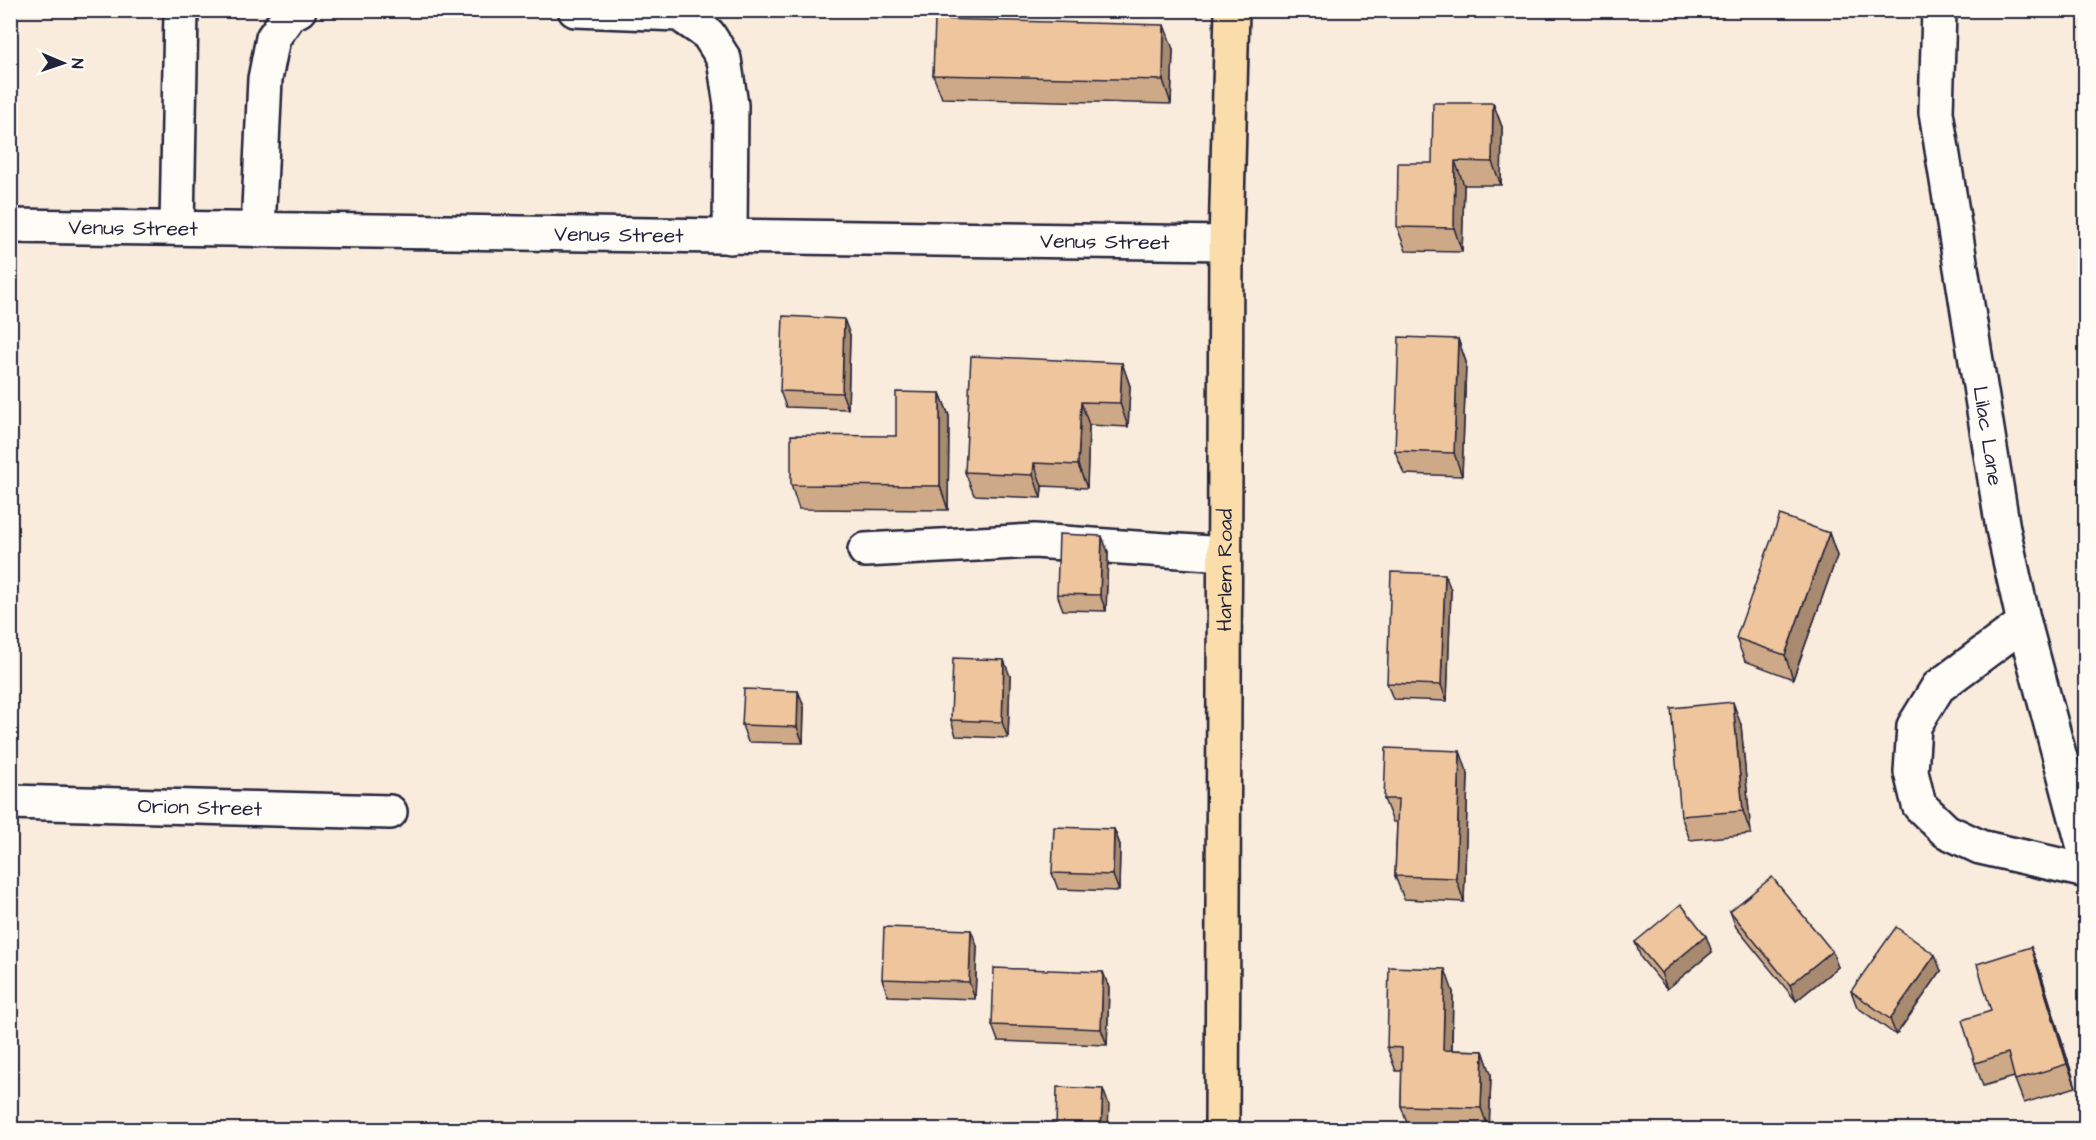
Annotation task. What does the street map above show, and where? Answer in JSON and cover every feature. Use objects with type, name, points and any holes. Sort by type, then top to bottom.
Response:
[{"type":"main road","name":"Harlem Road","points":[[1222,1130],[1226,243],[1232,10]]},
{"type":"street","points":[[177,228],[181,10]]},
{"type":"street","points":[[258,230],[266,79],[273,38],[290,14],[299,10]]},
{"type":"street","points":[[575,10],[679,14],[708,34],[724,59],[731,105],[730,237]]},
{"type":"street","name":"Lilac Lane","points":[[1939,10],[1936,112],[2003,529],[2024,623],[2085,855]]},
{"type":"street","name":"Venus Street","points":[[10,226],[1226,243]]},
{"type":"street","points":[[865,550],[1034,541],[1224,554]]},
{"type":"street","points":[[2024,623],[1938,687],[1914,726],[1911,772],[1919,805],[1946,831],[1980,847],[2085,871]]},
{"type":"street","name":"Orion Street","points":[[10,802],[390,812]]},
{"type":"building","points":[[935,19],[1164,25],[1163,80],[933,75]]},
{"type":"building","points":[[1433,103],[1493,103],[1492,162],[1455,161],[1454,228],[1397,227],[1398,163],[1432,163]]},
{"type":"building","points":[[783,316],[844,319],[842,393],[780,391]]},
{"type":"building","points":[[1399,337],[1458,339],[1454,453],[1395,451]]},
{"type":"building","points":[[971,356],[1122,363],[1120,403],[1081,402],[1078,465],[1034,463],[1033,475],[965,472]]},
{"type":"building","points":[[896,392],[940,393],[940,486],[791,485],[791,435],[896,436]]},
{"type":"building","points":[[1780,515],[1829,533],[1785,655],[1736,638]]},
{"type":"building","points":[[1059,534],[1102,536],[1100,595],[1057,594]]},
{"type":"building","points":[[1391,572],[1445,574],[1441,685],[1387,683]]},
{"type":"building","points":[[953,658],[1004,660],[1002,722],[951,720]]},
{"type":"building","points":[[744,689],[798,691],[797,727],[742,725]]},
{"type":"building","points":[[1733,702],[1743,811],[1681,816],[1671,708]]},
{"type":"building","points":[[1386,748],[1460,751],[1456,878],[1395,876],[1398,799],[1384,799]]},
{"type":"building","points":[[1054,827],[1114,829],[1113,875],[1052,873]]},
{"type":"building","points":[[1772,877],[1832,951],[1790,985],[1730,911]]},
{"type":"building","points":[[1681,904],[1706,936],[1661,973],[1635,942]]},
{"type":"building","points":[[884,927],[971,930],[969,982],[882,979]]},
{"type":"building","points":[[1896,927],[1935,955],[1890,1019],[1851,991]]},
{"type":"building","points":[[2031,947],[2067,1064],[2015,1080],[2008,1053],[1975,1063],[1962,1020],[1991,1011],[1977,964]]},
{"type":"building","points":[[1389,967],[1445,969],[1443,1050],[1483,1051],[1481,1108],[1401,1106],[1402,1048],[1387,1047]]},
{"type":"building","points":[[994,968],[1103,972],[1101,1029],[992,1025]]},
{"type":"building","points":[[1057,1087],[1103,1089],[1101,1130],[1056,1130]]}]
